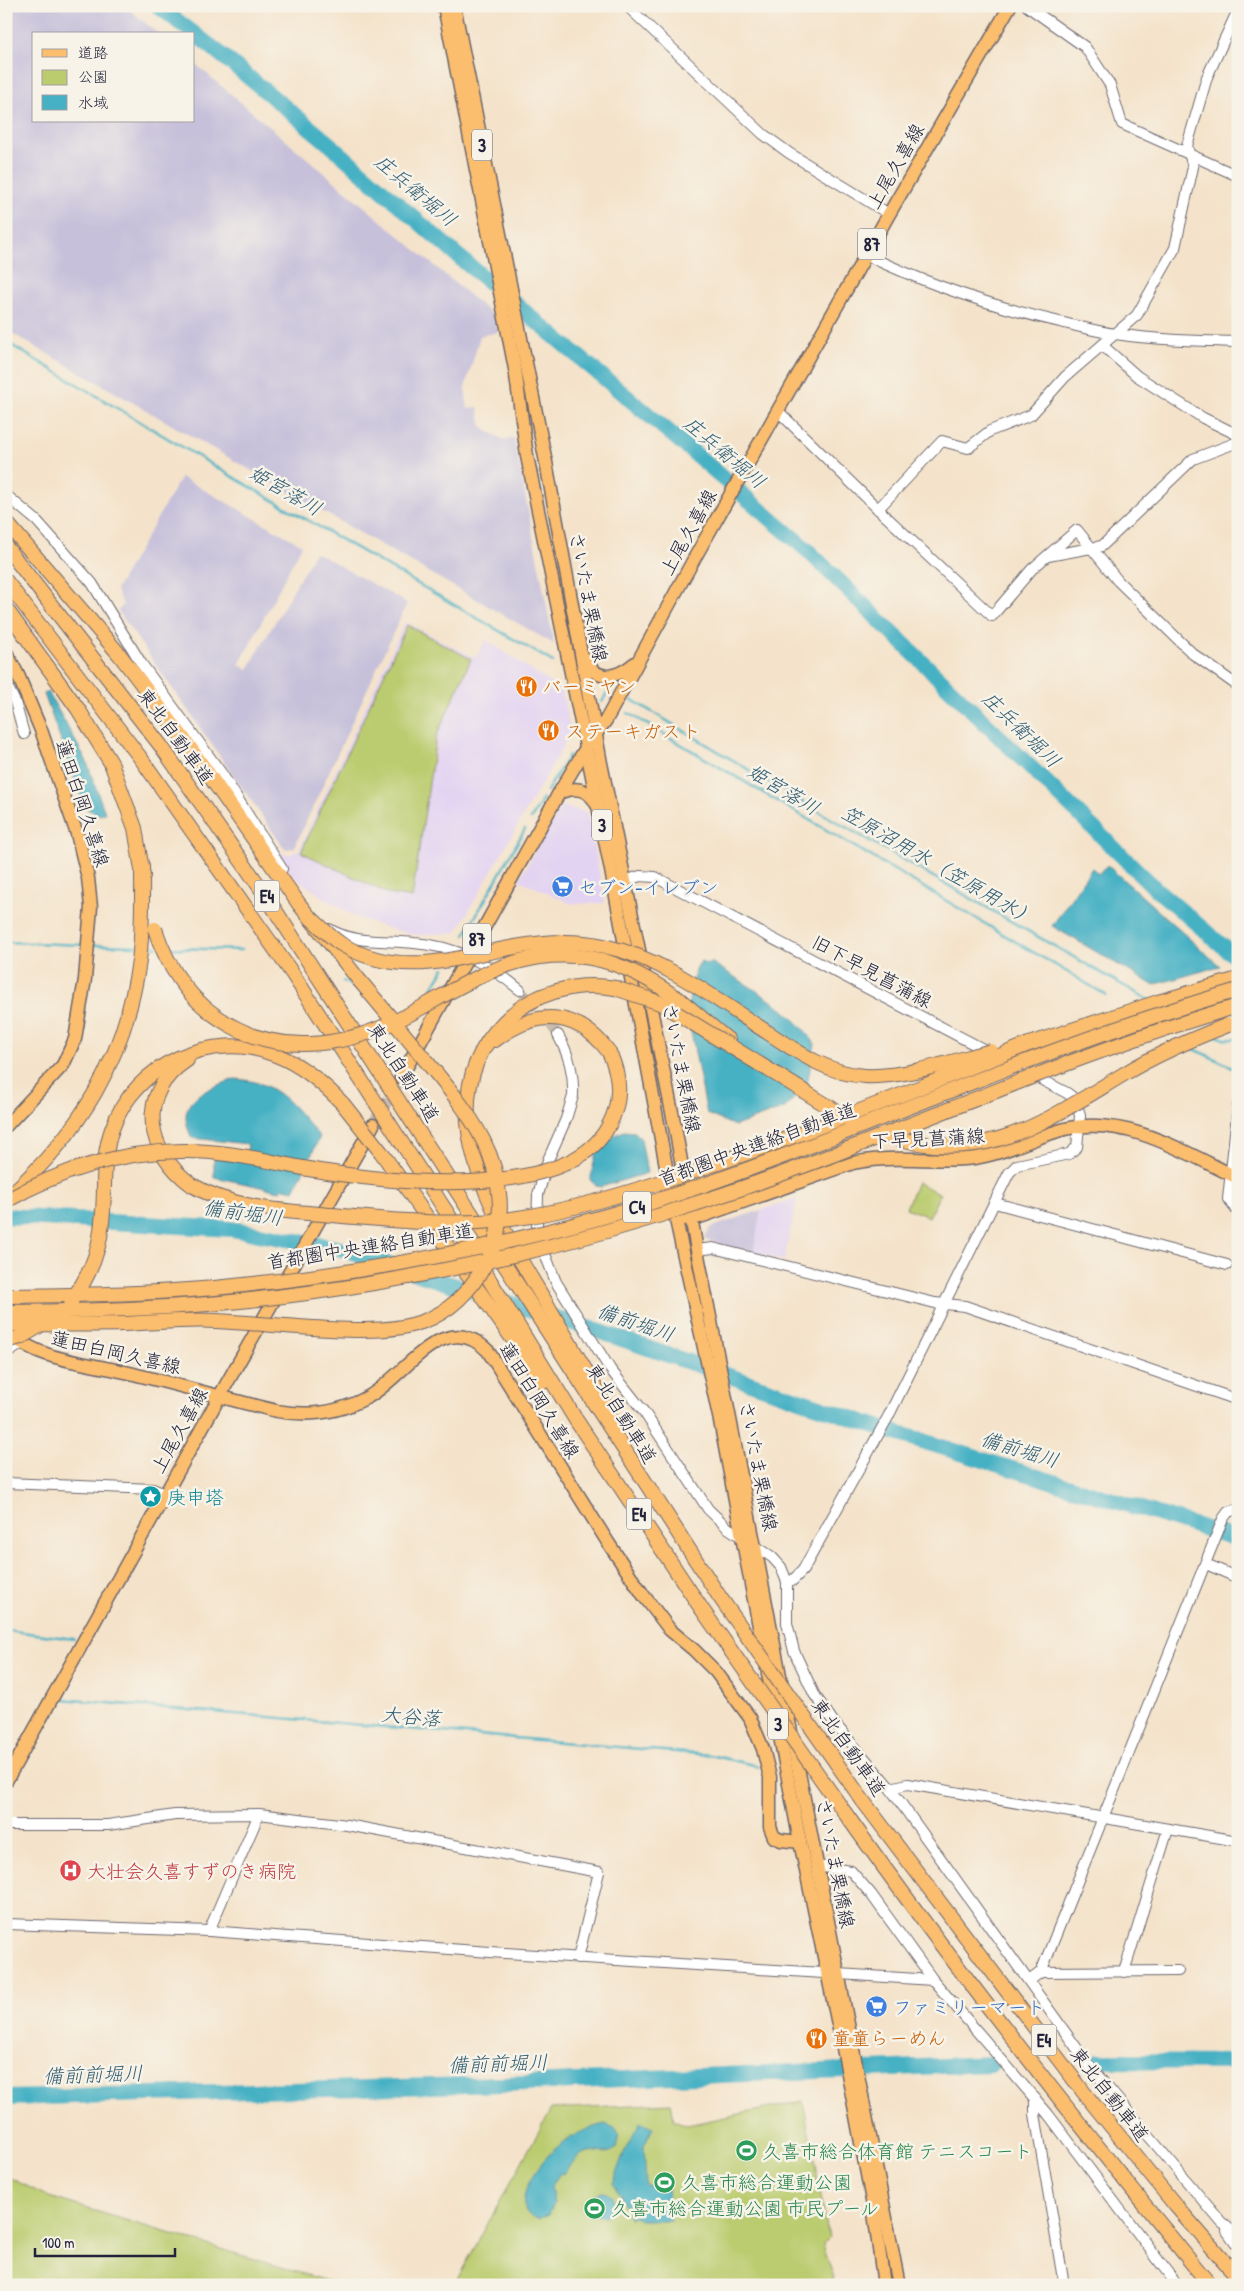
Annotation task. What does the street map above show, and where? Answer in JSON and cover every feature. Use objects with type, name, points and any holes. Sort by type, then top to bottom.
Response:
[{"type":"highway","points":[[6,522],[120,654],[186,742],[310,917],[359,980],[458,1100],[482,1139],[496,1172],[500,1201],[497,1232],[492,1251],[478,1278],[457,1302],[444,1312],[415,1324],[383,1330],[294,1327],[215,1321],[125,1324],[6,1324]]},
{"type":"highway","name":"東北自動車道","points":[[6,548],[161,746],[264,893],[719,1596],[863,1801],[1085,2094],[1176,2206],[1236,2275]]},
{"type":"highway","name":"E4","points":[[6,581],[130,744],[292,973],[473,1253],[576,1420],[701,1608],[846,1813],[1008,2030],[1154,2217],[1210,2285]]},
{"type":"highway","points":[[6,609],[88,725],[110,763],[135,828],[142,866],[148,929],[139,959],[130,1008],[113,1055],[97,1091],[61,1144],[37,1171],[6,1200]]},
{"type":"highway","points":[[310,917],[340,943],[372,958],[398,963],[430,963],[456,960],[544,942],[583,942],[619,949],[651,961],[689,982],[818,1064],[848,1074],[882,1076],[901,1073],[1012,1046],[1028,1044]]},
{"type":"highway","points":[[148,929],[180,980],[206,1009],[238,1030],[292,1045],[311,1045],[349,1039],[387,1025],[464,984],[503,967],[539,957],[574,956],[608,962],[640,974],[680,1000],[750,1058]]},
{"type":"highway","points":[[218,1048],[195,1056],[180,1064],[168,1076],[154,1104],[151,1119],[153,1134],[162,1156],[174,1171],[192,1185],[218,1198],[234,1202],[313,1213],[447,1222],[510,1219],[602,1200],[714,1165],[791,1138],[1028,1044],[1158,1002],[1238,979]]},
{"type":"highway","points":[[636,1469],[613,1417],[506,1234],[474,1160],[467,1126],[470,1084],[479,1054],[492,1035],[513,1012],[540,996],[573,987],[615,988],[660,1003],[819,1102],[853,1121],[904,1140],[959,1146],[1003,1138],[1025,1131],[1164,1053],[1238,1021]]},
{"type":"highway","name":"首都圏中央連絡自動車道","points":[[6,1296],[94,1294],[242,1285],[400,1263],[560,1229],[710,1183],[1045,1055],[1169,1011],[1238,990]]},
{"type":"highway","name":"首都圏中央連絡自動車道","points":[[6,1312],[159,1307],[248,1301],[407,1278],[567,1243],[723,1195],[802,1167],[1049,1070],[1194,1019],[1238,1006]]},
{"type":"highway","points":[[6,1200],[40,1183],[80,1168],[132,1155],[166,1152],[236,1154],[326,1172],[399,1180],[469,1181],[535,1174],[571,1162],[595,1144],[606,1132],[613,1119],[619,1092],[618,1078],[609,1052],[596,1037],[580,1025],[553,1017],[522,1023],[495,1040],[486,1050],[476,1067]]},
{"type":"highway","points":[[6,1341],[21,1337],[55,1315],[71,1301],[84,1283],[94,1263],[100,1244],[106,1152],[112,1128],[125,1101],[136,1087],[149,1075],[178,1058],[206,1048],[256,1049],[284,1058],[315,1078],[343,1104],[381,1152],[515,1344],[555,1398],[576,1420]]},
{"type":"main road","name":"さいたま栗橋線","points":[[444,6],[515,369],[527,456],[587,746],[676,1220],[744,1539],[800,1842],[834,1974]]},
{"type":"main road","name":"さいたま栗橋線","points":[[454,6],[515,316],[546,462],[596,733],[675,1127],[696,1250],[726,1394],[817,1866],[834,1974],[850,2057],[899,2285]]},
{"type":"main road","name":"上尾久喜線","points":[[401,1077],[559,793],[587,746],[606,720],[778,410],[1010,6]]},
{"type":"main road","points":[[579,644],[587,663],[592,669],[602,675],[620,674],[638,661]]},
{"type":"main road","name":"蓮田白岡久喜線","points":[[6,652],[18,675],[40,730],[78,834],[88,878],[90,907],[81,1016],[75,1039],[63,1064],[6,1126]]},
{"type":"main road","points":[[559,793],[581,789],[588,793],[599,810]]},
{"type":"main road","name":"上尾久喜線","points":[[6,1781],[373,1125]]},
{"type":"main road","name":"下早見菖蒲線","points":[[676,1220],[691,1218],[853,1162],[872,1159],[949,1160],[976,1158],[1011,1149],[1060,1130],[1079,1127],[1114,1128],[1141,1134],[1234,1176]]},
{"type":"main road","name":"蓮田白岡久喜線","points":[[6,1332],[21,1344],[39,1353],[124,1371],[286,1413],[309,1414],[334,1411],[357,1403],[378,1391],[426,1348],[443,1338],[466,1337],[482,1344],[493,1358],[609,1544],[644,1596],[670,1630],[716,1672],[750,1718],[764,1749],[770,1777],[770,1827],[774,1836],[780,1840],[800,1842]]},
{"type":"main road","name":"さいたま栗橋線","points":[[855,2082],[884,2285]]},
{"type":"street","points":[[627,6],[763,134],[789,153],[889,214]]},
{"type":"street","points":[[1027,6],[1085,48],[1110,85],[1122,124],[1238,176]]},
{"type":"street","points":[[878,509],[942,441],[968,448],[990,432],[1031,415],[1065,377],[1137,315],[1175,248],[1193,167],[1188,146],[1207,77],[1234,10]]},
{"type":"street","points":[[866,255],[919,280],[985,303],[1114,334],[1168,340],[1238,342]]},
{"type":"street","points":[[1102,345],[1137,376],[1203,418],[1238,435]]},
{"type":"street","points":[[778,410],[878,509],[992,616],[1032,569],[1077,530],[1094,548],[1118,580],[1193,654],[1238,686]]},
{"type":"street","points":[[1046,556],[1102,546],[1192,459],[1238,442]]},
{"type":"street","points":[[6,495],[37,521],[92,583],[141,663],[227,782],[301,902],[311,914],[330,929],[348,938],[419,943],[468,955],[489,966],[520,990]]},
{"type":"street","points":[[6,684],[15,702],[24,734]]},
{"type":"street","name":"旧下早見菖蒲線","points":[[625,880],[640,876],[655,877],[1067,1093],[1076,1100],[1079,1111],[1076,1150],[1068,1154],[1014,1167],[1009,1173],[995,1203]]},
{"type":"street","points":[[558,1035],[569,1058],[574,1083],[573,1096],[542,1178],[537,1215],[541,1244],[556,1282],[610,1369],[644,1412],[708,1509],[744,1539],[778,1562],[787,1582],[787,1623],[789,1635],[799,1664],[814,1694],[839,1729],[890,1788],[1029,1980],[1064,2032],[1107,2089],[1222,2223],[1238,2246]]},
{"type":"street","points":[[1238,1105],[1234,1176],[1228,1199],[1238,1212]]},
{"type":"street","points":[[787,1582],[803,1570],[874,1443],[995,1203],[1227,1265]]},
{"type":"street","points":[[696,1250],[713,1248],[944,1305],[965,1306],[1238,1400]]},
{"type":"street","points":[[6,1354],[21,1344]]},
{"type":"street","points":[[6,1483],[153,1489],[165,1494]]},
{"type":"street","points":[[1042,1972],[1223,1519],[1228,1512],[1238,1509]]},
{"type":"street","points":[[1208,1560],[1238,1578]]},
{"type":"street","points":[[890,1788],[908,1784],[1238,1841]]},
{"type":"street","points":[[205,1931],[255,1814]]},
{"type":"street","points":[[6,1825],[108,1825],[175,1815],[255,1814],[347,1825],[599,1872],[578,1958]]},
{"type":"street","points":[[1124,1972],[1168,1829]]},
{"type":"street","points":[[817,1866],[851,1871],[871,1894],[932,1980],[1035,2098],[1177,2285]]},
{"type":"street","points":[[6,1924],[205,1931],[578,1958],[932,1980]]},
{"type":"street","points":[[1029,1980],[1042,1972],[1178,1971]]},
{"type":"street","points":[[1035,2098],[1035,2114],[1064,2285]]},
{"type":"street","points":[[1222,2223],[1238,2235]]},
{"type":"street","points":[[1167,2273],[1172,2285]]},
{"type":"shaded area","points":[[6,6],[125,6],[157,32],[32,32],[32,122],[195,122],[195,64],[494,316],[498,332],[480,336],[465,388],[468,409],[478,407],[482,428],[504,440],[514,438],[554,644],[6,330]]},
{"type":"shaded area","points":[[181,477],[302,545],[239,665],[248,669],[315,552],[407,603],[294,848],[285,849],[118,611],[123,605],[116,590]]},
{"type":"shaded area","points":[[405,622],[475,658],[486,640],[562,691],[571,732],[456,933],[416,935],[387,928],[354,916],[321,896],[292,875],[279,853],[291,854],[299,850]]},
{"type":"shaded area","points":[[561,806],[587,812],[605,903],[572,904],[519,880]]},
{"type":"shaded area","points":[[797,1198],[784,1261],[753,1253],[761,1210]]},
{"type":"shaded area","points":[[761,1210],[753,1253],[706,1240],[705,1237],[710,1228]]},
{"type":"green space","points":[[407,625],[471,659],[436,737],[412,898],[389,894],[301,852]]},
{"type":"green space","points":[[917,1182],[940,1194],[929,1217],[906,1208]]},
{"type":"green space","name":"久喜市総合運動公園","points":[[803,2101],[829,2238],[823,2244],[834,2279],[821,2285],[454,2285],[551,2109],[671,2103],[674,2120],[687,2125]]},
{"type":"green space","points":[[6,2176],[49,2197],[340,2285],[6,2285]]},
{"type":"water","points":[[48,692],[86,760],[105,813],[100,815],[85,808],[44,694]]},
{"type":"water","points":[[1107,865],[1220,966],[1153,985],[1052,926],[1092,868],[1099,874]]},
{"type":"water","points":[[701,961],[705,964],[711,962],[768,998],[794,1019],[815,1044],[807,1084],[785,1108],[735,1126],[707,1114],[687,1011],[696,969]]},
{"type":"water","points":[[235,1079],[250,1081],[274,1090],[293,1106],[320,1137],[294,1190],[284,1188],[280,1191],[214,1177],[214,1157],[245,1161],[248,1144],[192,1138],[187,1125],[186,1114],[189,1105],[203,1092]]},
{"type":"water","points":[[624,1131],[635,1132],[641,1139],[647,1173],[601,1187],[596,1186],[590,1180],[598,1149],[606,1140]]},
{"type":"water","points":[[640,2123],[653,2128],[644,2146],[646,2186],[665,2185],[668,2187],[670,2220],[641,2220],[633,2216],[629,2218],[621,2194],[612,2184],[625,2150]]},
{"type":"water","points":[[605,2124],[615,2128],[619,2135],[616,2149],[608,2153],[585,2153],[579,2157],[563,2174],[560,2173],[551,2187],[554,2204],[549,2214],[538,2219],[532,2217],[526,2211],[524,2196],[531,2178],[543,2162],[559,2145],[571,2137]]},
{"type":"water","points":[[602,2192],[610,2196],[614,2204],[610,2212],[602,2216],[594,2212],[590,2204],[594,2196]]},
{"type":"waterway","name":"庄兵衛堀川","points":[[158,6],[192,32]]},
{"type":"waterway","name":"庄兵衛堀川","points":[[195,34],[326,141],[459,257],[806,549],[1156,889],[1238,959]]},
{"type":"waterway","name":"姫宮落川","points":[[6,342],[221,470],[553,662]]},
{"type":"waterway","name":"笠原沼用水（笠原用水）","points":[[602,702],[608,691]]},
{"type":"waterway","name":"笠原沼用水（笠原用水）","points":[[632,700],[835,821],[1149,1000]]},
{"type":"waterway","name":"姫宮落川","points":[[628,713],[1106,995]]},
{"type":"waterway","name":"笠原沼用水（笠原用水）","points":[[547,791],[569,755]]},
{"type":"waterway","name":"笠原沼用水（笠原用水）","points":[[531,819],[543,799]]},
{"type":"waterway","name":"笠原沼用水（笠原用水）","points":[[465,935],[525,829]]},
{"type":"waterway","name":"笠原沼用水（笠原用水）","points":[[6,942],[84,945]]},
{"type":"waterway","name":"笠原沼用水（笠原用水）","points":[[92,945],[137,946]]},
{"type":"waterway","name":"笠原沼用水（笠原用水）","points":[[145,947],[157,947]]},
{"type":"waterway","name":"笠原沼用水（笠原用水）","points":[[167,948],[241,950]]},
{"type":"waterway","name":"笠原沼用水（笠原用水）","points":[[427,997],[444,968]]},
{"type":"waterway","name":"笠原沼用水（笠原用水）","points":[[343,981],[362,993]]},
{"type":"waterway","name":"笠原沼用水（笠原用水）","points":[[1215,1035],[1224,1039],[1238,1039]]},
{"type":"waterway","name":"姫宮落川","points":[[1192,1048],[1238,1070]]},
{"type":"waterway","name":"備前堀川","points":[[6,1216],[231,1229],[337,1248],[604,1333],[890,1431],[1238,1539]]},
{"type":"waterway","points":[[6,1630],[74,1639]]},
{"type":"waterway","name":"大谷落","points":[[61,1699],[710,1755],[758,1766]]},
{"type":"waterway","name":"備前前堀川","points":[[1099,2061],[1238,2062]]},
{"type":"waterway","name":"備前前堀川","points":[[6,2098],[503,2084],[991,2064]]},
{"type":"tunnel","points":[[520,990],[542,1013],[558,1035]]},
{"type":"tunnel","points":[[373,1125],[401,1077]]},
{"type":"place","name":"バーミヤン","points":[[526,686]]},
{"type":"place","name":"ステーキガスト","points":[[549,731]]},
{"type":"place","name":"セブン-イレブン","points":[[562,887]]},
{"type":"place","name":"庚申塔","points":[[151,1497]]},
{"type":"place","name":"大壮会久喜すずのき病院","points":[[71,1871]]},
{"type":"place","name":"ファミリーマート","points":[[877,2007]]},
{"type":"place","name":"童童らーめん","points":[[816,2038]]},
{"type":"place","name":"久喜市総合体育館 テニスコート","points":[[746,2151]]},
{"type":"place","name":"久喜市総合運動公園","points":[[665,2182]]},
{"type":"place","name":"久喜市総合運動公園 市民プール","points":[[595,2208]]}]
